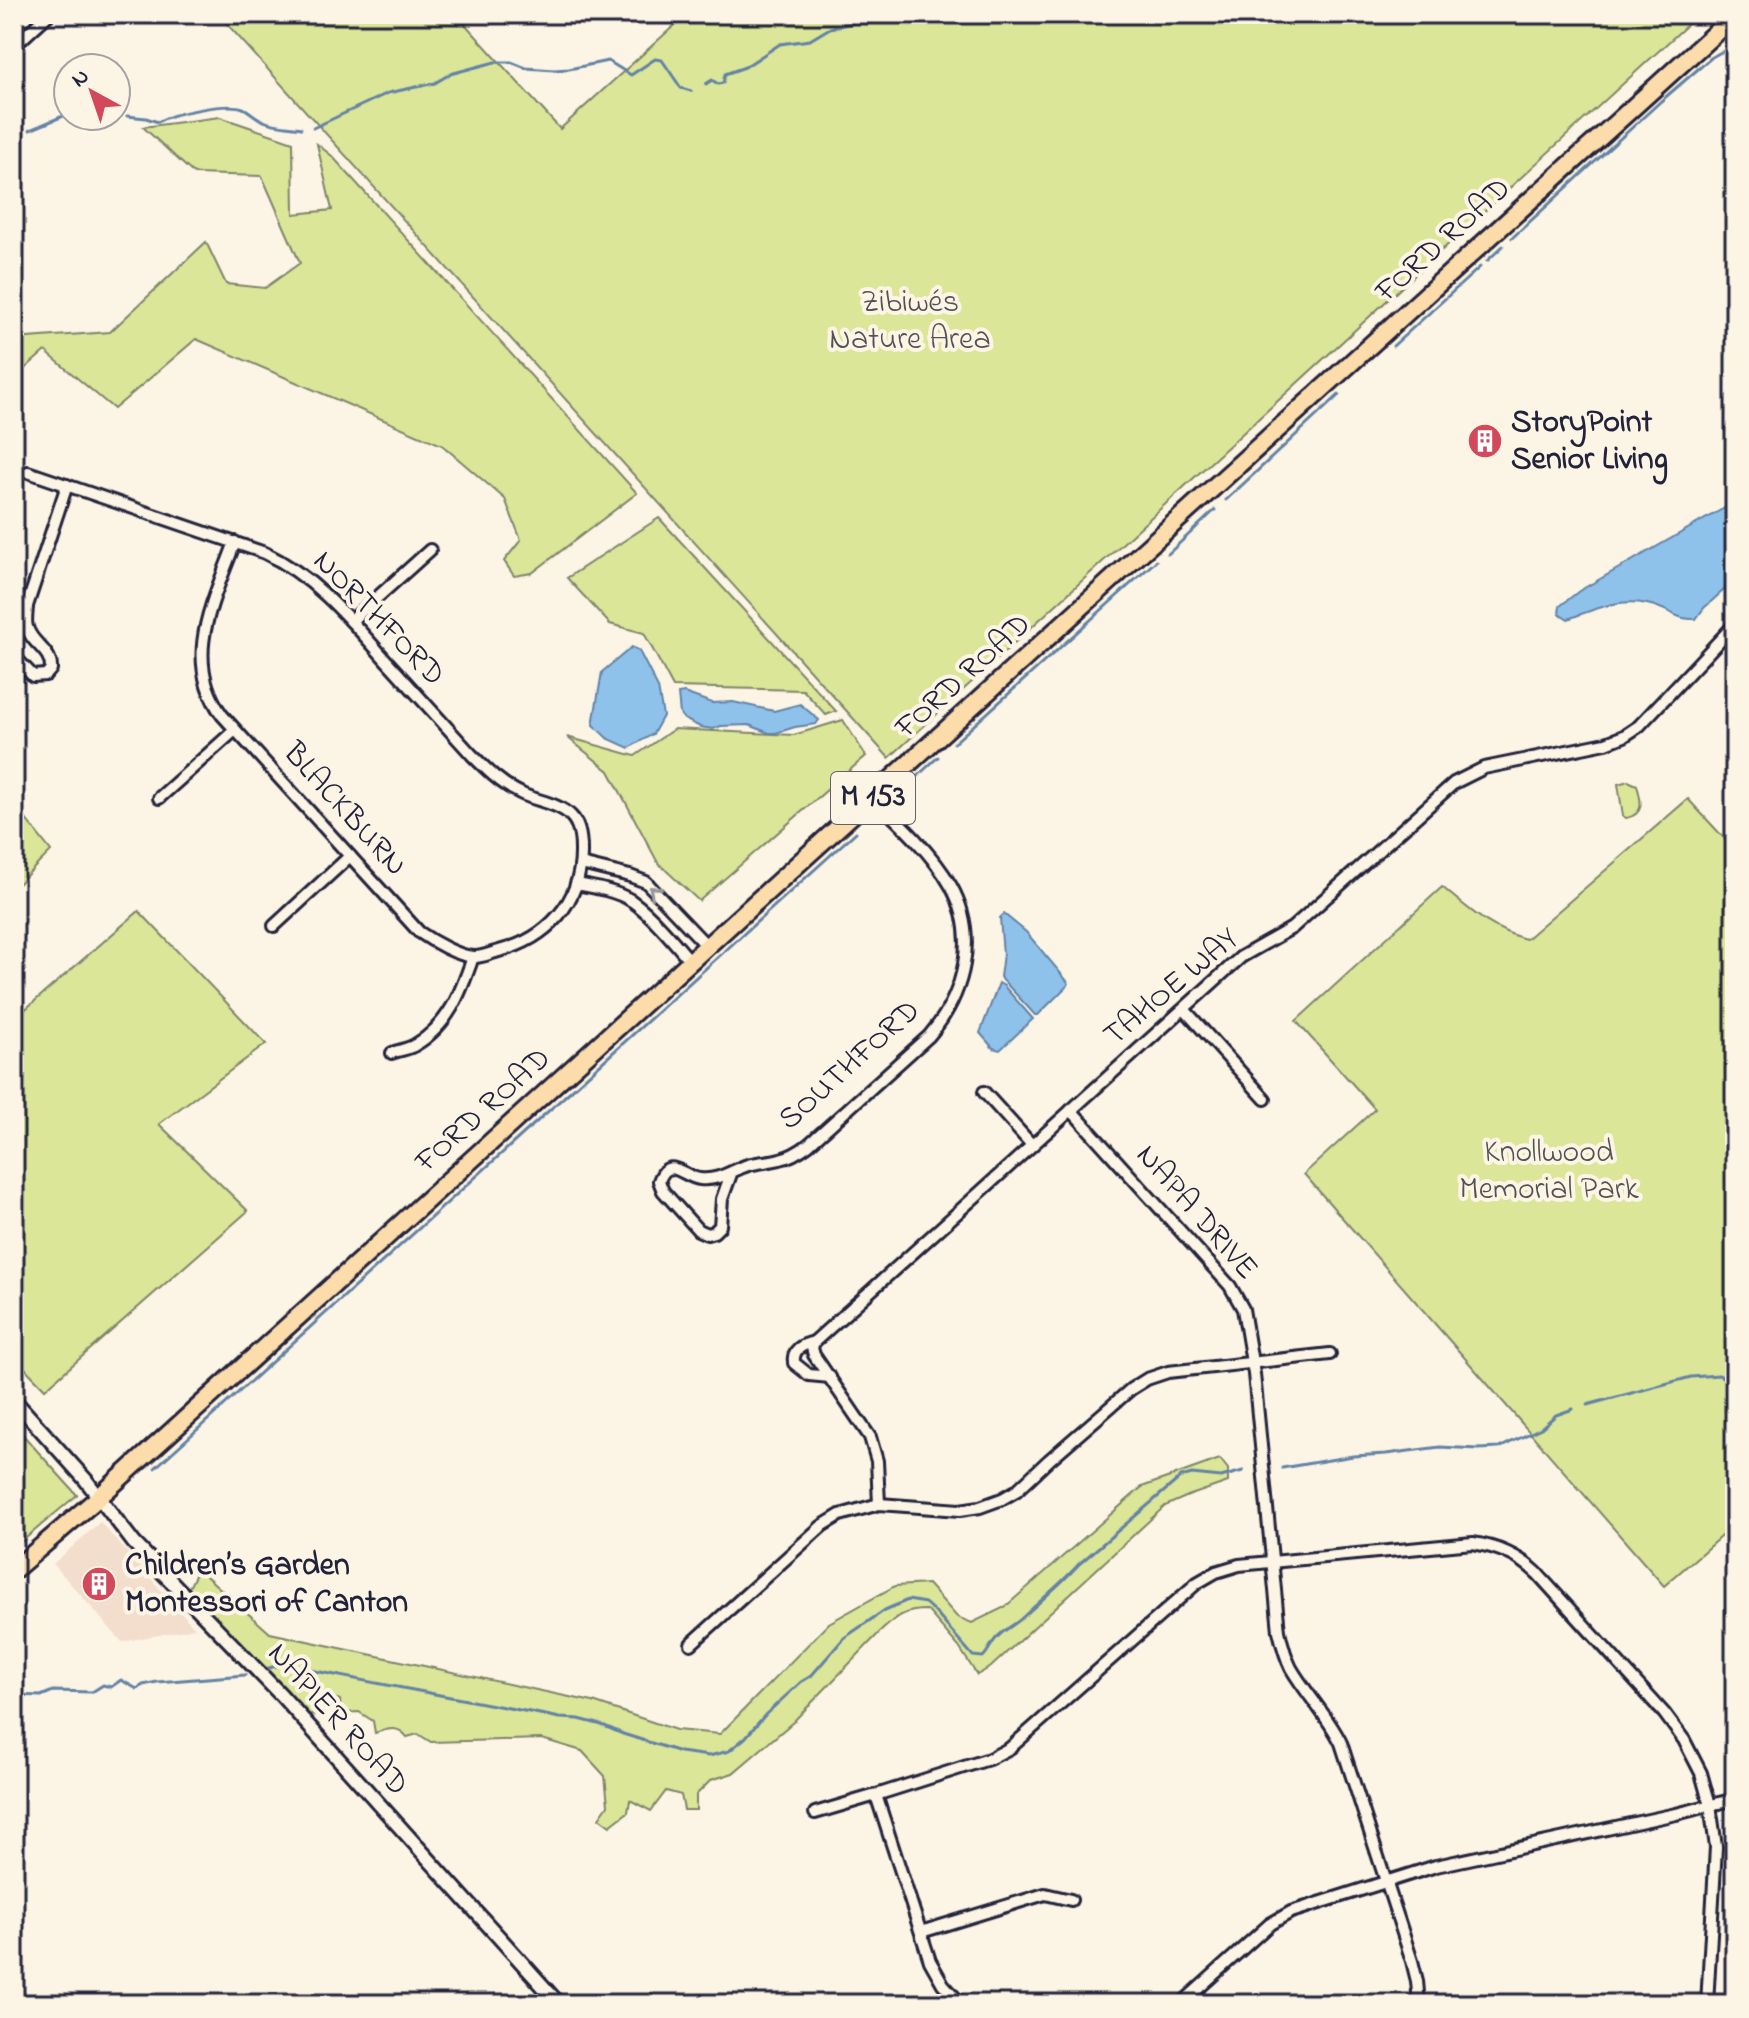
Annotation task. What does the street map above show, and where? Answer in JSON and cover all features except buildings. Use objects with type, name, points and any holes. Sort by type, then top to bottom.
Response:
[{"type":"main road","name":"FORD ROAD","points":[[14,1570],[98,1498],[873,798],[1735,15]]},
{"type":"street","points":[[14,46],[49,14]]},
{"type":"street","name":"NORTHFORD","points":[[28,472],[265,553],[314,583],[490,773],[522,794],[555,806],[571,816],[581,837],[581,864],[576,884]]},
{"type":"street","points":[[14,656],[33,676],[46,675],[51,669],[51,658],[27,627],[27,606],[67,485]]},
{"type":"street","name":"BLACKBURN","points":[[235,542],[207,618],[202,664],[211,698],[235,730],[419,932],[438,945],[473,957]]},
{"type":"street","points":[[351,621],[430,550]]},
{"type":"street","points":[[14,611],[27,606]]},
{"type":"street","name":"TAHOE WAY","points":[[830,1377],[809,1375],[794,1363],[796,1350],[814,1342],[1241,957],[1292,928],[1454,783],[1484,768],[1606,743],[1639,726],[1735,624]]},
{"type":"street","points":[[159,798],[235,730]]},
{"type":"street","name":"SOUTHFORD","points":[[731,1174],[722,1199],[720,1226],[707,1234],[698,1230],[663,1191],[659,1181],[663,1172],[671,1168],[702,1180],[731,1174],[746,1165],[785,1158],[808,1145],[929,1036],[943,1019],[958,990],[966,943],[963,920],[952,888],[927,854],[873,798]]},
{"type":"street","points":[[274,926],[350,856]]},
{"type":"street","points":[[581,864],[646,882],[708,947]]},
{"type":"street","points":[[392,1053],[414,1046],[436,1030],[460,996],[473,957],[518,947],[536,936],[561,913],[576,884],[631,900],[691,962]]},
{"type":"street","points":[[1184,1009],[1265,1099]]},
{"type":"street","points":[[984,1092],[1032,1145]]},
{"type":"street","name":"NAPA DRIVE","points":[[1071,1110],[1230,1286],[1243,1309],[1252,1363],[1279,1631],[1286,1658],[1341,1743],[1417,1981],[1419,2004]]},
{"type":"street","points":[[814,1342],[814,1355],[870,1437],[877,1461],[879,1504]]},
{"type":"street","points":[[691,1644],[822,1526],[840,1515],[879,1504],[960,1510],[980,1507],[1016,1491],[1131,1389],[1147,1379],[1168,1372],[1330,1354]]},
{"type":"street","name":"NAPIER ROAD","points":[[14,1400],[70,1462],[134,1543],[281,1695],[559,2004]]},
{"type":"street","points":[[815,1813],[1004,1752],[1019,1743],[1197,1583],[1227,1568],[1459,1544],[1484,1545],[1514,1556],[1537,1573],[1664,1713],[1701,1773],[1710,1805],[1716,1847],[1707,2004]]},
{"type":"street","points":[[876,1795],[930,1961],[943,1984],[961,2004]]},
{"type":"street","points":[[1181,2004],[1270,1924],[1291,1912],[1386,1881],[1491,1853],[1735,1799]]},
{"type":"street","points":[[921,1932],[1045,1894],[1071,1900]]},
{"type":"shaded area","points":[[100,1522],[195,1628],[122,1642],[53,1564]]},
{"type":"green space","name":"Zibiwés Nature Area","points":[[218,14],[456,14],[560,129],[687,14],[1699,14],[889,758]]},
{"type":"green space","points":[[220,117],[293,142],[294,214],[332,210],[317,144],[332,156],[637,493],[532,573],[514,576],[504,561],[521,540],[505,499],[442,445],[196,339],[114,409],[45,351],[14,378],[14,339],[110,332],[206,242],[226,284],[265,288],[300,263],[262,176],[194,174],[143,127]]},
{"type":"green space","points":[[659,518],[836,711],[826,715],[803,690],[673,687],[644,633],[610,624],[567,578]]},
{"type":"green space","points":[[843,720],[866,756],[699,901],[658,863],[609,771],[567,737],[635,756],[674,729],[794,735]]},
{"type":"green space","points":[[1628,781],[1637,785],[1640,806],[1637,813],[1626,818],[1623,816],[1618,784]]},
{"type":"green space","name":"Knollwood Memorial Park","points":[[1688,799],[1735,850],[1735,1524],[1664,1586],[1304,1174],[1375,1109],[1296,1021],[1442,887],[1491,924],[1526,939]]},
{"type":"green space","points":[[14,804],[51,851],[14,888]]},
{"type":"green space","points":[[139,911],[266,1044],[159,1124],[248,1211],[45,1389],[14,1357],[14,1019]]},
{"type":"green space","points":[[14,1425],[77,1495],[14,1548]]},
{"type":"green space","points":[[1220,1459],[1228,1469],[1228,1482],[1165,1506],[991,1667],[977,1675],[959,1647],[927,1610],[907,1613],[880,1632],[793,1722],[733,1773],[711,1780],[696,1795],[696,1810],[684,1810],[681,1795],[666,1791],[651,1811],[630,1800],[628,1812],[610,1826],[599,1818],[608,1805],[605,1776],[582,1751],[542,1739],[431,1742],[418,1734],[407,1737],[396,1729],[375,1733],[373,1721],[359,1712],[341,1713],[340,1700],[327,1696],[316,1715],[309,1714],[187,1592],[198,1569],[270,1633],[593,1702],[676,1730],[720,1734],[829,1623],[895,1586],[928,1584],[957,1617],[972,1623],[1005,1607],[1142,1487]]},
{"type":"water","points":[[1735,502],[1735,580],[1696,619],[1680,617],[1636,602],[1613,604],[1568,619],[1559,613],[1560,606],[1579,591]]},
{"type":"water","points":[[632,647],[639,651],[658,688],[663,716],[653,734],[629,748],[607,738],[593,725],[602,672]]},
{"type":"water","points":[[684,693],[712,703],[733,702],[774,711],[800,704],[819,720],[816,724],[776,733],[749,725],[713,729],[700,727],[680,714],[678,694]]},
{"type":"water","points":[[1004,914],[1026,932],[1068,982],[1038,1015],[1000,977],[1003,954],[1000,918]]},
{"type":"water","points":[[999,983],[1033,1019],[1000,1050],[993,1048],[980,1033]]},
{"type":"waterway","points":[[706,84],[712,80],[723,83],[725,74],[745,67],[780,44],[810,40],[830,28],[853,23],[868,14]]},
{"type":"waterway","points":[[1512,238],[1712,57],[1735,50]]},
{"type":"waterway","points":[[313,128],[388,93],[435,83],[450,74],[495,62],[554,70],[608,61],[631,75],[655,59],[662,60],[681,88],[691,91]]},
{"type":"waterway","points":[[132,117],[158,122],[200,109],[225,106],[243,108],[268,123],[301,128]]},
{"type":"waterway","points":[[30,130],[52,121]]},
{"type":"waterway","points":[[14,139],[20,135]]},
{"type":"waterway","points":[[1487,261],[1503,246]]},
{"type":"waterway","points":[[1393,346],[1480,267]]},
{"type":"waterway","points":[[1226,500],[1339,395]]},
{"type":"waterway","points":[[1168,554],[1215,510]]},
{"type":"waterway","points":[[954,743],[1156,561]]},
{"type":"waterway","points":[[911,782],[938,757]]},
{"type":"waterway","points":[[155,1468],[856,832]]},
{"type":"waterway","points":[[1587,1405],[1691,1377],[1719,1375],[1735,1385]]},
{"type":"waterway","points":[[1282,1468],[1353,1456],[1440,1447],[1499,1448],[1541,1428],[1556,1415],[1573,1409]]},
{"type":"waterway","points":[[265,1669],[291,1666],[560,1718],[579,1719],[680,1752],[709,1756],[729,1751],[745,1738],[766,1714],[811,1676],[844,1638],[885,1610],[908,1600],[925,1603],[973,1656],[983,1657],[1001,1634],[1181,1477],[1192,1474],[1221,1477],[1243,1471]]},
{"type":"waterway","points":[[14,1695],[41,1696],[53,1691],[92,1692],[103,1685],[111,1687],[121,1680],[137,1689],[157,1682],[245,1675]]},
{"type":"waterway","points":[[1723,1999],[1735,1997]]},
{"type":"place","name":"StoryPoint Senior Living","points":[[1485,441]]},
{"type":"place","name":"Children’s Garden Montessori of Canton","points":[[99,1584]]}]
